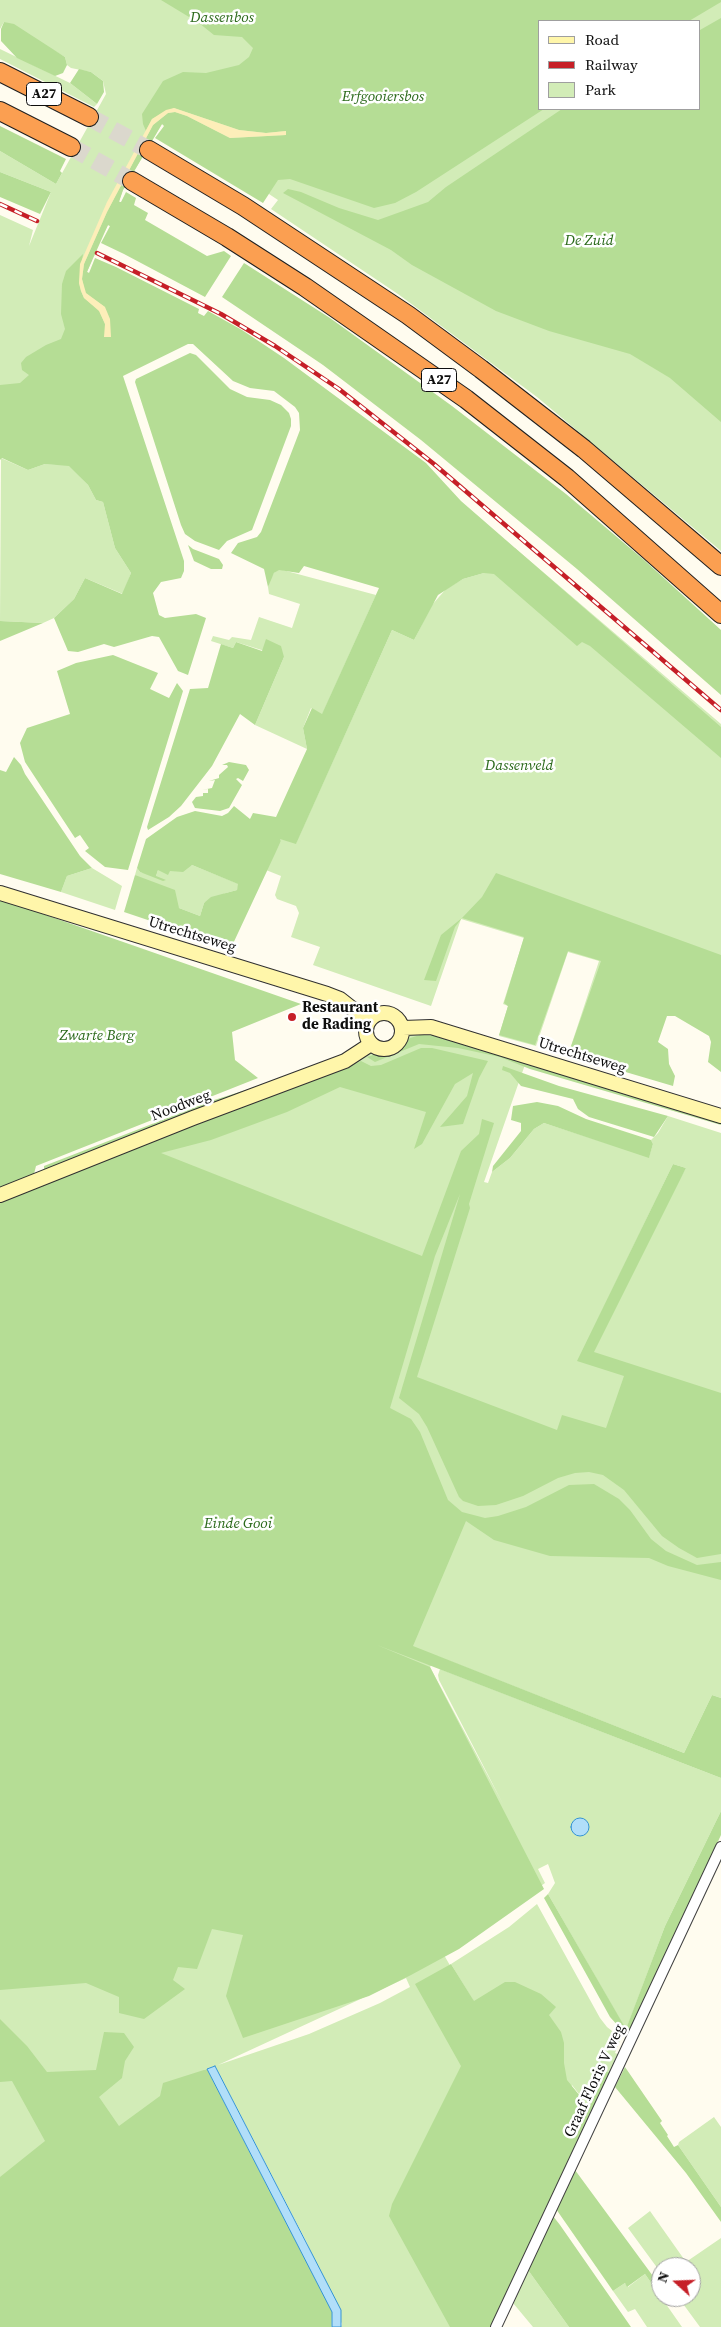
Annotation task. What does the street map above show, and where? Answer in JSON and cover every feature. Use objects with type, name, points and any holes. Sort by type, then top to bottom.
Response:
[{"type":"highway","name":"A27","points":[[0,72],[89,116]]},
{"type":"highway","name":"A27","points":[[0,110],[72,147]]},
{"type":"highway","name":"A27","points":[[149,150],[243,206],[408,315],[482,368],[577,443],[721,566]]},
{"type":"highway","name":"A27","points":[[132,181],[227,237],[305,287],[466,399],[566,478],[721,614]]},
{"type":"main road","name":"Utrechtseweg","points":[[0,893],[327,994],[340,999],[368,1021]]},
{"type":"main road","points":[[380,1013],[388,1013],[395,1016],[403,1028],[401,1039],[393,1048],[381,1049],[371,1044],[366,1033],[368,1021],[380,1013]]},
{"type":"main road","name":"Utrechtseweg","points":[[403,1028],[431,1027],[721,1116]]},
{"type":"main road","name":"Noodweg","points":[[0,1195],[193,1118],[346,1061],[371,1044]]},
{"type":"street","name":"Graaf Floris V weg","points":[[496,2327],[721,1847]]},
{"type":"green space","name":"De Zuid","points":[[0,0],[721,0],[721,551],[537,397],[398,294],[271,209],[278,200],[269,194],[263,185],[265,154],[162,124],[123,190],[119,201],[121,203],[110,226],[108,225],[99,242],[87,272],[168,313],[0,431],[0,215],[33,230],[29,246],[51,192],[0,172],[0,151],[56,184],[106,94],[103,81],[91,72],[71,68],[67,65],[65,57],[4,22],[0,29]]},
{"type":"green space","points":[[161,0],[721,0],[721,2],[691,20],[538,20],[538,110],[542,110],[416,192],[395,203],[374,208],[290,179],[278,180],[263,203],[155,138],[164,126],[162,124],[123,190],[119,202],[121,202],[126,192],[136,198],[134,205],[148,213],[145,220],[207,256],[224,251],[231,256],[205,297],[101,243],[110,226],[108,225],[87,272],[89,273],[95,258],[199,309],[198,313],[204,316],[208,311],[242,330],[284,358],[426,463],[461,501],[721,727],[721,758],[590,646],[582,642],[577,646],[494,574],[484,573],[463,579],[438,595],[414,640],[392,630],[296,844],[280,839],[281,841],[231,948],[124,912],[135,875],[175,890],[179,908],[200,916],[204,903],[211,897],[237,890],[238,884],[192,865],[183,872],[170,871],[168,875],[158,870],[156,876],[166,880],[163,881],[140,872],[137,868],[146,839],[177,817],[195,811],[222,816],[228,813],[234,806],[250,819],[253,813],[276,817],[307,749],[303,728],[312,708],[322,714],[379,588],[304,566],[299,573],[279,570],[274,573],[268,587],[264,569],[231,553],[238,543],[257,537],[261,532],[300,430],[299,413],[295,407],[274,391],[250,388],[233,381],[193,344],[188,344],[123,376],[184,561],[184,571],[181,578],[161,582],[153,593],[159,615],[165,618],[196,614],[206,618],[188,675],[178,671],[159,637],[152,636],[114,647],[104,644],[78,652],[68,651],[54,618],[74,599],[85,578],[122,594],[131,573],[115,548],[103,502],[96,500],[88,485],[69,466],[45,464],[28,470],[2,458],[0,460],[0,385],[20,383],[29,375],[22,370],[21,363],[26,357],[46,345],[61,339],[65,329],[61,314],[62,284],[66,271],[83,254],[79,283],[81,291],[84,298],[99,310],[105,324],[105,307],[85,293],[82,279],[84,264],[107,212],[153,125],[168,113],[175,112],[187,116],[230,138],[286,135],[286,131],[266,133],[239,130],[174,108],[152,119],[146,131],[142,114],[163,81],[183,72],[206,73],[239,65],[249,57],[253,48],[242,37],[214,35],[199,23]]},
{"type":"green space","points":[[721,18],[721,422],[670,378],[630,354],[549,331],[496,311],[412,265],[391,250],[283,193],[288,189],[301,192],[339,208],[378,220],[428,202],[446,187],[561,110],[701,110],[701,29]]},
{"type":"green space","points":[[4,22],[14,24],[65,57],[67,65],[63,73],[55,76],[17,58],[1,41],[1,29]]},
{"type":"green space","points":[[0,49],[70,83],[97,104],[94,107],[0,59]]},
{"type":"green space","points":[[79,69],[91,72],[103,81],[104,92],[97,104],[70,83]]},
{"type":"green space","points":[[0,126],[66,159],[56,184],[0,151]]},
{"type":"green space","points":[[0,172],[51,192],[40,214],[0,197]]},
{"type":"green space","points":[[244,263],[330,318],[452,406],[566,494],[643,559],[721,630],[721,695],[577,569],[421,440],[323,365],[222,297]]},
{"type":"green space","points":[[190,353],[196,355],[230,389],[247,397],[270,400],[281,405],[289,413],[291,419],[291,426],[252,530],[227,541],[219,550],[195,541],[185,534],[135,382],[136,379]]},
{"type":"green space","points":[[1,458],[28,470],[45,464],[69,465],[88,485],[96,500],[103,502],[115,548],[131,573],[123,594],[85,578],[74,599],[54,618],[43,623],[0,621]]},
{"type":"green space","points":[[188,545],[193,549],[219,559],[223,565],[222,569],[211,569],[194,561]]},
{"type":"green space","name":"Dassenveld","points":[[515,548],[721,724],[721,998],[675,984],[568,1055],[599,961],[568,952],[536,1046],[499,1036],[508,1006],[503,1004],[524,938],[461,919],[431,1006],[313,965],[320,947],[291,937],[299,913],[296,906],[277,899],[275,895],[281,876],[266,870],[281,841],[279,838],[296,843],[392,630],[414,640],[432,605],[446,589],[463,579],[484,573]]},
{"type":"green space","points":[[279,569],[376,595],[322,715],[311,708],[303,728],[307,749],[255,725],[284,657],[236,642],[233,648],[211,641],[213,636],[229,640],[232,637],[251,640],[259,617],[292,628],[300,604],[269,594],[270,580]]},
{"type":"green space","points":[[0,621],[43,623],[0,641]]},
{"type":"green space","points":[[266,639],[281,646],[284,657],[255,725],[240,714],[212,766],[181,806],[169,817],[148,830],[147,827],[190,689],[208,688],[221,644],[233,648],[236,642],[262,651]]},
{"type":"green space","points":[[113,655],[158,673],[150,689],[169,698],[177,683],[183,691],[128,870],[105,867],[85,851],[89,848],[80,835],[75,838],[25,762],[20,743],[27,728],[70,714],[57,671],[76,663]]},
{"type":"green space","points":[[14,757],[80,856],[92,868],[67,876],[61,892],[0,874],[0,770],[6,772]]},
{"type":"green space","points":[[229,762],[246,765],[249,770],[243,781],[238,778],[236,779],[242,785],[229,808],[220,811],[195,808],[192,802],[196,797],[203,796],[203,793],[208,793],[208,789],[202,790],[212,788],[215,780],[209,781],[219,778],[219,775],[228,767],[227,765],[222,765]]},
{"type":"green space","points":[[192,865],[239,884],[237,890],[204,903],[200,916],[179,908],[135,875],[137,868],[140,872],[156,876],[158,870],[177,870]]},
{"type":"green space","points":[[92,868],[122,886],[115,910],[61,892],[67,876]]},
{"type":"green space","points":[[496,873],[721,955],[721,1072],[708,1062],[711,1042],[709,1036],[675,1016],[667,1016],[658,1042],[668,1049],[669,1064],[675,1076],[673,1086],[568,1055],[601,961],[568,951],[535,1045],[499,1035],[508,1006],[504,1003],[524,937],[462,918],[482,897]]},
{"type":"green space","name":"Zwarte Berg","points":[[0,899],[301,1004],[232,1032],[235,1060],[258,1078],[36,1166],[34,1174],[0,1190]]},
{"type":"green space","points":[[462,918],[455,927],[436,981],[424,980],[441,935]]},
{"type":"green space","name":"Einde Gooi","points":[[436,1023],[528,1056],[484,1182],[488,1183],[492,1172],[510,1158],[534,1129],[544,1123],[649,1157],[653,1144],[651,1140],[658,1133],[668,1116],[721,1133],[721,1698],[712,1695],[684,1753],[437,1656],[430,1667],[503,1804],[439,1680],[440,1669],[721,1778],[721,1811],[665,1926],[626,2030],[548,1894],[555,1883],[548,1864],[538,1869],[545,1883],[444,1955],[471,2002],[473,2000],[451,1964],[509,1927],[537,1904],[600,2018],[607,2027],[621,2038],[615,2053],[620,2055],[611,2073],[606,2071],[589,2107],[572,2085],[465,2327],[341,2327],[342,2324],[307,2243],[215,2066],[204,2070],[340,2322],[336,2327],[0,2327],[0,1195]],"holes":[[[673,1164],[686,1168],[588,1341],[588,1340]],[[406,1978],[410,1987],[380,2003],[309,2034],[218,2065]]]},
{"type":"green space","points":[[420,1035],[447,1036],[721,1120],[721,1125],[530,1069],[500,1057],[458,1048],[419,1044],[375,1062],[367,1057],[394,1052],[410,1038]]},
{"type":"green space","name":"Einde Gooi","points":[[421,1048],[432,1048],[488,1061],[479,1078],[463,1124],[440,1127],[467,1096],[473,1073],[455,1084],[422,1144],[414,1149],[426,1112],[340,1087],[287,1112],[211,1140],[161,1153],[422,1256],[461,1151],[479,1134],[482,1119],[494,1123],[469,1204],[470,1208],[417,1377],[557,1430],[562,1415],[606,1428],[624,1376],[577,1361],[673,1164],[686,1168],[594,1352],[721,1393],[721,1554],[697,1558],[679,1548],[662,1536],[624,1490],[603,1475],[589,1472],[575,1473],[558,1478],[523,1496],[496,1505],[478,1506],[463,1501],[459,1497],[427,1427],[419,1414],[399,1398],[460,1194],[435,1256],[390,1408],[411,1419],[420,1432],[448,1500],[462,1512],[485,1518],[498,1516],[526,1507],[569,1485],[594,1484],[619,1499],[630,1510],[651,1539],[666,1551],[697,1565],[721,1562],[721,1580],[668,1566],[649,1558],[550,1556],[494,1540],[466,1521],[413,1646],[684,1753],[712,1695],[721,1698],[721,1778],[377,1645],[430,1667],[544,1889],[459,1949],[369,1996],[243,2038],[226,1996],[243,1935],[212,1929],[197,1969],[178,1967],[173,1980],[185,1989],[144,2019],[119,2013],[119,1997],[86,1983],[0,1990],[0,1199],[225,1111],[344,1069],[361,1061],[371,1066],[381,1065]]},
{"type":"green space","points":[[503,1066],[559,1086],[668,1116],[654,1137],[589,1117],[578,1109],[573,1099],[521,1086],[510,1073],[502,1070]]},
{"type":"green space","points":[[287,1077],[45,1172],[44,1170],[44,1166],[211,1101]]},
{"type":"green space","points":[[537,1102],[558,1106],[586,1119],[651,1140],[653,1144],[649,1158],[544,1123],[534,1129],[510,1158],[492,1172],[493,1166],[521,1131],[521,1123],[511,1120],[513,1106]]},
{"type":"green space","points":[[721,1811],[721,1835],[630,2030],[628,2031],[619,2027],[610,2017],[544,1898],[548,1894],[626,2029],[665,1926]]},
{"type":"green space","points":[[451,1964],[474,2001],[505,1982],[515,1982],[541,1994],[556,2007],[549,2015],[561,2032],[564,2043],[564,2063],[567,2080],[589,2107],[606,2071],[611,2073],[493,2327],[450,2327],[389,2216],[392,2204],[461,2066],[415,1984]]},
{"type":"green space","points":[[0,2019],[27,2046],[47,2072],[96,2070],[104,2032],[124,2033],[134,2047],[125,2061],[122,2078],[99,2097],[119,2126],[160,2096],[163,2083],[207,2069],[332,2312],[331,2327],[0,2327],[0,2177],[45,2141],[12,2081],[0,2082]]},
{"type":"green space","points":[[625,2067],[662,2121],[660,2123],[674,2147],[678,2145],[721,2207],[721,2222],[686,2173],[615,2087]]},
{"type":"green space","points":[[714,2117],[721,2127],[721,2207],[678,2145],[679,2142]]},
{"type":"green space","points":[[575,2170],[651,2273],[651,2283],[645,2274],[627,2287],[625,2283],[613,2291],[556,2209]]},
{"type":"green space","points":[[650,2211],[682,2257],[651,2257],[651,2259],[628,2228]]},
{"type":"green space","points":[[553,2216],[631,2327],[569,2327],[528,2270]]},
{"type":"green space","points":[[721,2238],[721,2327],[700,2327],[685,2307],[701,2307],[701,2257],[693,2257]]},
{"type":"green space","points":[[528,2270],[569,2327],[533,2327],[513,2303]]},
{"type":"green space","points":[[645,2274],[651,2283],[651,2307],[668,2307],[682,2327],[647,2327],[635,2309],[628,2312],[613,2291],[625,2283],[628,2287]]},
{"type":"sand","points":[[174,108],[239,130],[266,133],[286,131],[286,135],[230,138],[187,116],[175,112],[168,113],[153,125],[107,212],[84,264],[82,279],[86,293],[105,307],[110,319],[111,337],[104,337],[105,324],[99,311],[84,298],[81,291],[79,283],[80,264],[107,202],[152,119],[166,110]]},
{"type":"water","points":[[576,1818],[584,1818],[589,1823],[587,1834],[576,1836],[571,1831],[571,1823]]},
{"type":"water","points":[[215,2066],[341,2310],[341,2327],[332,2327],[332,2312],[207,2069]]},
{"type":"tunnel","points":[[89,117],[149,150]]},
{"type":"tunnel","points":[[71,147],[132,181]]},
{"type":"railway","points":[[0,204],[37,221]]},
{"type":"railway","points":[[97,253],[221,314],[275,346],[339,389],[434,464],[721,710]]},
{"type":"place","name":"Restaurant de Rading","points":[[292,1017]]},
{"type":"park label","name":"Dassenbos","points":[[222,18]]},
{"type":"park label","name":"Erfgooiersbos","points":[[383,97]]}]
